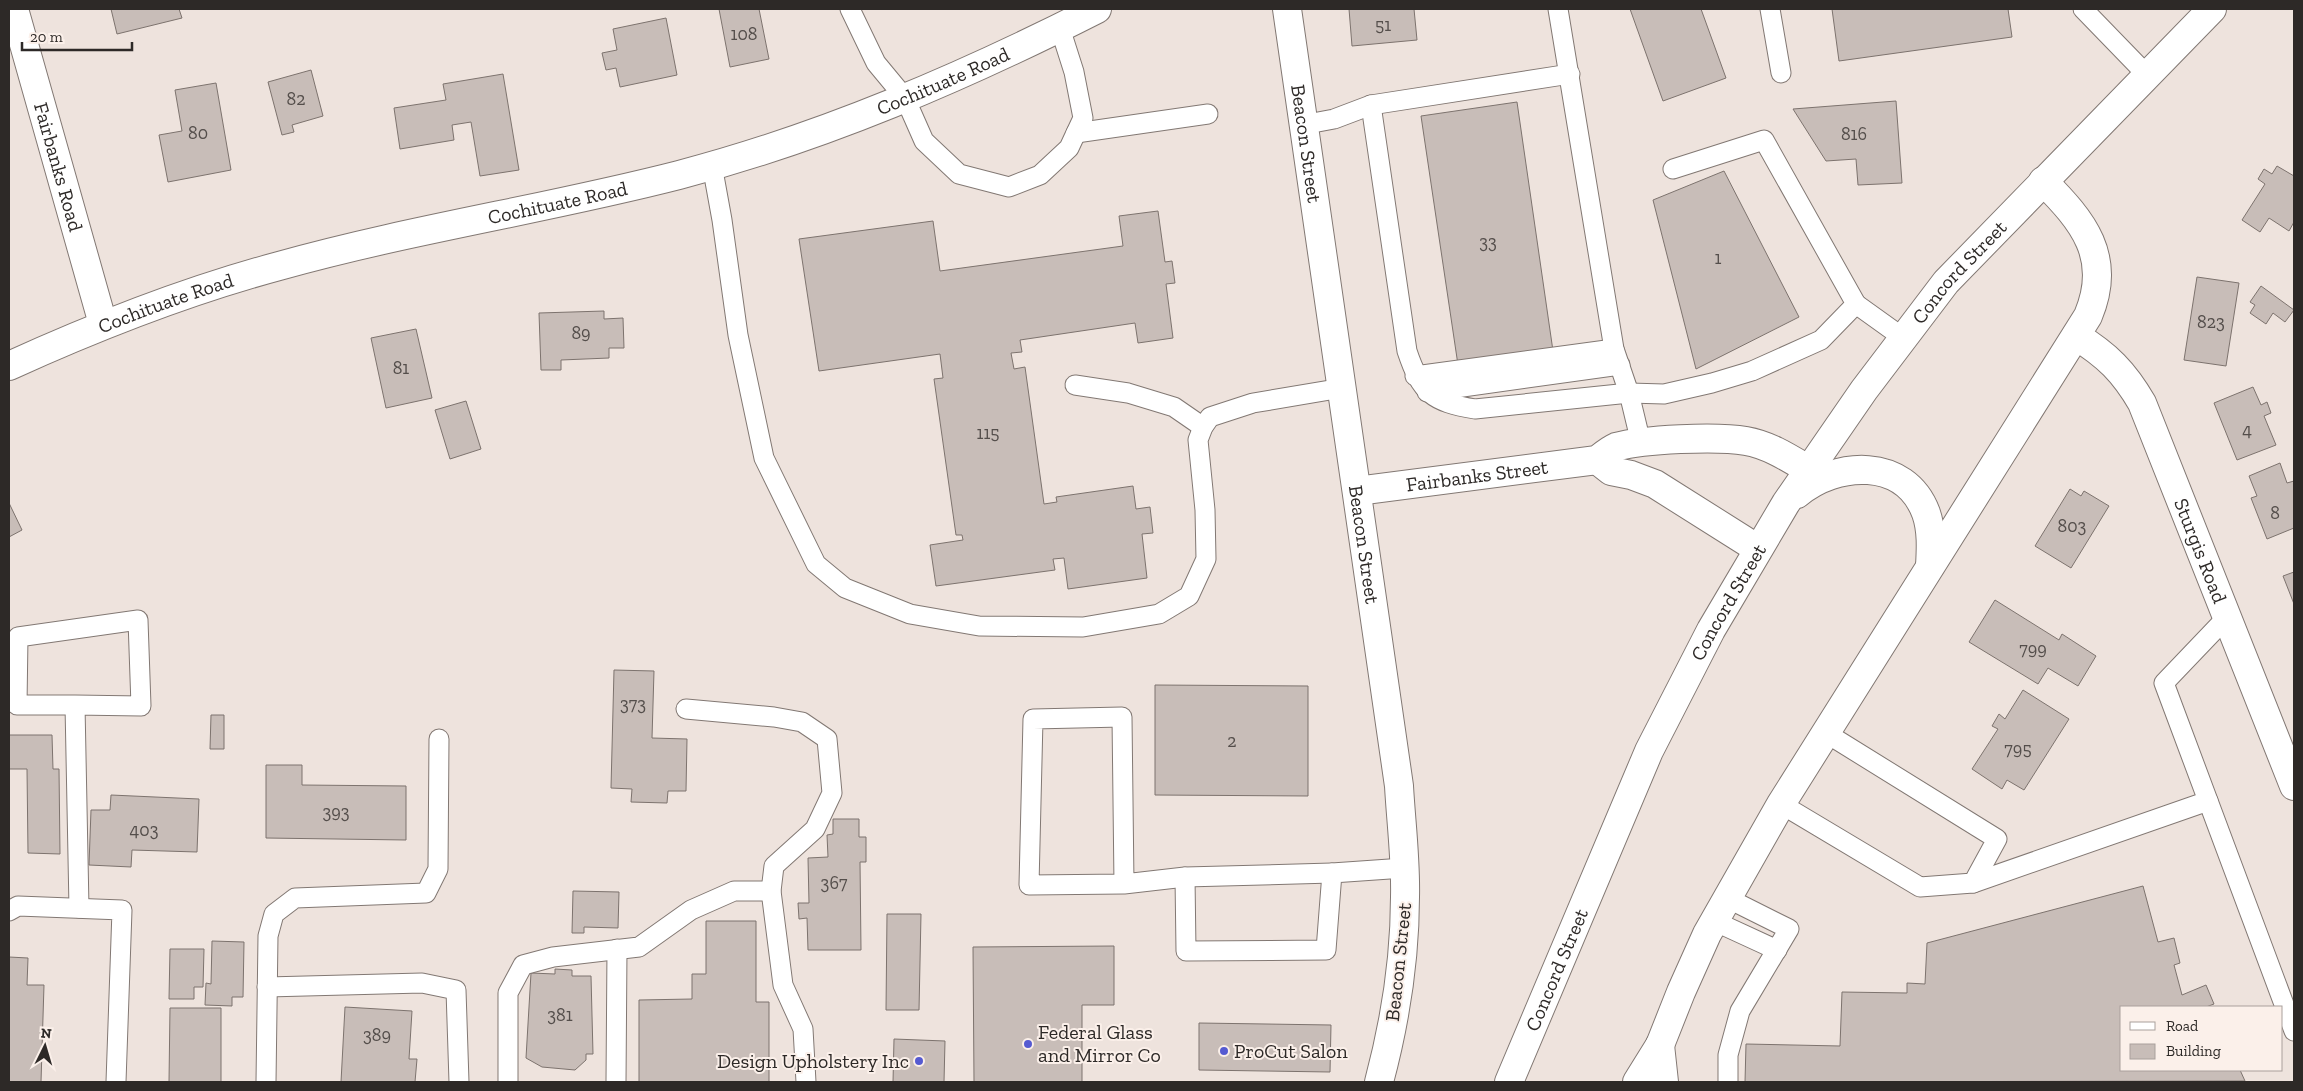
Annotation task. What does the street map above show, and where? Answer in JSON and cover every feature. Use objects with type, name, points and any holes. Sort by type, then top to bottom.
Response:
[{"type":"main road","name":"Fairbanks Road","points":[[14,9],[103,324]]},
{"type":"main road","name":"Cochituate Road","points":[[9,366],[103,324],[180,296],[282,265],[601,194],[774,147],[905,98],[974,69],[1097,9]]},
{"type":"main road","name":"Beacon Street","points":[[1287,9],[1302,124],[1399,786],[1404,868],[1403,952],[1396,1005],[1379,1082]]},
{"type":"main road","name":"Concord Street","points":[[1509,1082],[1649,751],[1711,630],[1786,503],[1902,337],[1946,282],[2042,181],[2212,9]]},
{"type":"main road","points":[[1637,1082],[1660,1045],[1681,992],[1720,909],[1781,804],[2088,316],[2097,289],[2096,257],[2082,225],[2072,210],[2042,181]]},
{"type":"main road","name":"Sturgis Road","points":[[2076,336],[2110,359],[2123,374],[2142,404],[2228,616],[2294,786]]},
{"type":"main road","name":"Fairbanks Street","points":[[1357,491],[1597,460],[1614,448],[1640,443],[1702,440],[1746,441],[1778,452],[1809,470]]},
{"type":"main road","points":[[1597,460],[1611,471],[1631,475],[1655,484],[1758,550]]},
{"type":"main road","points":[[1786,503],[1814,482],[1828,475],[1846,470],[1864,468],[1880,471],[1895,477],[1909,486],[1926,513],[1930,530],[1930,566]]},
{"type":"main road","points":[[1660,1045],[1664,1082]]},
{"type":"lane","points":[[850,9],[876,63],[905,98],[924,141],[960,174],[1010,188],[1040,175],[1069,148],[1083,118],[1074,72],[1060,28]]},
{"type":"lane","points":[[1558,9],[1617,357],[1629,393],[1640,443]]},
{"type":"lane","points":[[1770,9],[1781,74]]},
{"type":"lane","points":[[2083,9],[2147,75]]},
{"type":"lane","points":[[1302,124],[1334,119],[1371,105],[1570,74]]},
{"type":"lane","points":[[1371,105],[1406,351],[1415,376],[1427,392],[1442,401],[1476,409],[1629,393],[1664,394],[1752,371],[1821,340],[1856,304]]},
{"type":"lane","points":[[1076,133],[1208,114]]},
{"type":"lane","points":[[1673,169],[1764,140],[1856,304],[1902,337]]},
{"type":"lane","points":[[712,165],[722,220],[738,335],[764,458],[816,564],[845,588],[910,614],[979,626],[1083,627],[1159,614],[1189,596],[1206,559],[1206,510],[1198,440],[1203,427],[1210,417],[1223,411],[1253,403],[1342,388]]},
{"type":"lane","points":[[1415,376],[1617,357]]},
{"type":"lane","points":[[1427,392],[1617,357]]},
{"type":"lane","points":[[1075,384],[1128,393],[1174,407],[1203,427]]},
{"type":"lane","points":[[2228,616],[2164,683],[2294,1031]]},
{"type":"lane","points":[[138,620],[141,706],[75,705],[17,705],[18,637],[138,620]]},
{"type":"lane","points":[[75,705],[79,908]]},
{"type":"lane","points":[[686,709],[774,717],[802,722],[827,739],[832,793],[815,829],[774,866],[771,891],[783,984],[803,1029],[806,1082]]},
{"type":"lane","points":[[1124,884],[1122,717],[1033,719],[1029,885],[1124,884],[1185,877],[1332,873],[1404,868]]},
{"type":"lane","points":[[1826,732],[1997,839],[1973,883]]},
{"type":"lane","points":[[266,1082],[268,936],[274,914],[295,898],[426,893],[438,869],[439,738]]},
{"type":"lane","points":[[1781,804],[1920,887],[1973,883],[2208,801]]},
{"type":"lane","points":[[1185,877],[1186,951],[1326,950],[1332,873]]},
{"type":"lane","points":[[508,1082],[508,992],[523,966],[553,957],[639,947],[692,910],[734,891],[771,891]]},
{"type":"lane","points":[[9,911],[18,906],[122,910],[116,1082]]},
{"type":"lane","points":[[1720,909],[1777,950]]},
{"type":"lane","points":[[1720,909],[1789,929],[1740,1011],[1728,1055],[1728,1082]]},
{"type":"lane","points":[[616,1082],[617,949]]},
{"type":"lane","points":[[267,987],[422,983],[456,990],[459,1082]]},
{"type":"building","points":[[111,9],[179,9],[182,18],[117,34]]},
{"type":"building","points":[[719,9],[759,9],[769,59],[730,67]]},
{"type":"building","points":[[1349,9],[1414,9],[1417,40],[1352,46]]},
{"type":"building","points":[[1630,9],[1701,9],[1726,78],[1663,101]]},
{"type":"building","points":[[1832,9],[2008,9],[2012,37],[1839,61]]},
{"type":"building","points":[[666,18],[677,75],[620,87],[616,68],[606,70],[602,53],[617,50],[613,29]]},
{"type":"building","points":[[311,70],[323,116],[292,125],[294,132],[282,135],[268,82]]},
{"type":"building","points":[[503,74],[519,170],[480,176],[471,122],[452,125],[454,140],[400,149],[394,108],[446,100],[443,84]]},
{"type":"building","points":[[216,83],[231,170],[168,182],[159,135],[182,131],[175,90]]},
{"type":"building","points":[[1896,101],[1902,183],[1858,185],[1856,159],[1826,161],[1793,109]]},
{"type":"building","points":[[1517,102],[1553,351],[1458,365],[1421,116]]},
{"type":"building","points":[[2277,166],[2294,176],[2294,222],[2289,231],[2269,218],[2260,232],[2242,220],[2265,184],[2258,179],[2264,169],[2272,174]]},
{"type":"building","points":[[1724,171],[1799,317],[1696,369],[1653,200]]},
{"type":"building","points":[[1158,211],[1165,262],[1172,261],[1175,283],[1166,284],[1173,338],[1138,343],[1135,323],[1020,340],[1022,352],[1011,353],[1014,369],[1025,367],[1044,504],[1057,502],[1056,497],[1133,486],[1136,509],[1150,507],[1153,533],[1142,534],[1147,578],[1068,589],[1064,558],[1053,559],[1055,570],[936,586],[930,545],[963,540],[962,535],[956,535],[934,379],[943,378],[940,354],[819,371],[799,239],[933,221],[940,271],[1123,246],[1119,216]]},
{"type":"building","points":[[2197,277],[2239,283],[2226,366],[2184,360]]},
{"type":"building","points":[[2261,286],[2294,310],[2285,322],[2273,313],[2266,324],[2250,313],[2255,305],[2250,302]]},
{"type":"building","points":[[604,311],[604,319],[623,318],[624,348],[609,348],[609,358],[561,360],[561,370],[541,370],[539,313]]},
{"type":"building","points":[[416,329],[432,398],[386,408],[371,338]]},
{"type":"building","points":[[2253,387],[2261,405],[2267,402],[2271,413],[2264,416],[2276,445],[2237,460],[2214,403]]},
{"type":"building","points":[[466,401],[481,449],[450,459],[435,410]]},
{"type":"building","points":[[2280,463],[2287,483],[2294,481],[2294,528],[2267,539],[2251,498],[2257,496],[2249,476]]},
{"type":"building","points":[[2070,489],[2081,496],[2084,491],[2109,506],[2071,568],[2035,546]]},
{"type":"building","points":[[9,503],[22,530],[9,537]]},
{"type":"building","points":[[2294,572],[2294,604],[2283,576]]},
{"type":"building","points":[[1995,600],[2059,640],[2062,634],[2096,656],[2078,686],[2048,668],[2038,684],[1969,642]]},
{"type":"building","points":[[614,670],[654,671],[652,738],[687,739],[686,791],[668,791],[667,803],[631,802],[632,789],[611,788]]},
{"type":"building","points":[[1155,685],[1308,686],[1308,796],[1155,795]]},
{"type":"building","points":[[2023,690],[2069,719],[2024,790],[2007,780],[2002,789],[1972,769],[1998,729],[1992,726],[1999,714],[2005,719]]},
{"type":"building","points":[[211,715],[224,715],[224,749],[210,749]]},
{"type":"building","points":[[9,735],[52,735],[53,769],[59,769],[60,854],[28,853],[27,769],[9,769]]},
{"type":"building","points":[[266,765],[302,765],[302,785],[406,786],[406,840],[266,838]]},
{"type":"building","points":[[111,795],[199,799],[197,852],[132,850],[131,867],[89,865],[91,810],[110,810]]},
{"type":"building","points":[[833,819],[859,819],[859,837],[866,837],[866,862],[860,862],[861,950],[808,950],[807,918],[799,919],[798,903],[809,903],[808,858],[828,857],[827,835],[833,834]]},
{"type":"building","points":[[2143,886],[2158,942],[2174,938],[2180,963],[2174,965],[2182,995],[2206,985],[2214,1004],[2209,1006],[2120,1006],[2120,1071],[2240,1071],[2245,1081],[1745,1082],[1746,1044],[1840,1046],[1842,992],[1907,993],[1907,983],[1925,984],[1927,943]]},
{"type":"building","points":[[573,891],[619,892],[618,928],[584,927],[584,933],[572,933]]},
{"type":"building","points":[[887,914],[921,914],[919,1010],[886,1010]]},
{"type":"building","points":[[706,921],[756,921],[756,1002],[769,1002],[769,1082],[639,1082],[639,1000],[692,999],[692,974],[706,974]]},
{"type":"building","points":[[212,941],[244,942],[243,997],[232,997],[232,1006],[205,1005],[206,983],[211,984]]},
{"type":"building","name":"Federal Glass and Mirror Co","points":[[1114,946],[1114,1005],[1082,1005],[1082,1082],[974,1082],[973,947]]},
{"type":"building","points":[[170,949],[204,949],[203,987],[194,987],[194,999],[169,999]]},
{"type":"building","points":[[9,957],[28,958],[27,985],[44,985],[41,1082],[9,1082]]},
{"type":"building","points":[[555,969],[572,970],[572,976],[591,976],[593,1054],[586,1054],[586,1060],[575,1070],[542,1067],[526,1058],[531,973],[555,974]]},
{"type":"building","points":[[345,1007],[412,1011],[409,1059],[417,1059],[415,1082],[341,1082]]},
{"type":"building","points":[[170,1008],[221,1008],[221,1082],[169,1082]]},
{"type":"building","points":[[1199,1023],[1331,1025],[1330,1072],[1199,1070]]},
{"type":"building","name":"Design Upholstery Inc","points":[[894,1039],[945,1041],[944,1082],[893,1082]]},
{"type":"place","name":"Federal Glass and Mirror Co","points":[[1028,1044]]},
{"type":"place","name":"ProCut Salon","points":[[1224,1051]]},
{"type":"place","name":"Design Upholstery Inc","points":[[919,1061]]}]
